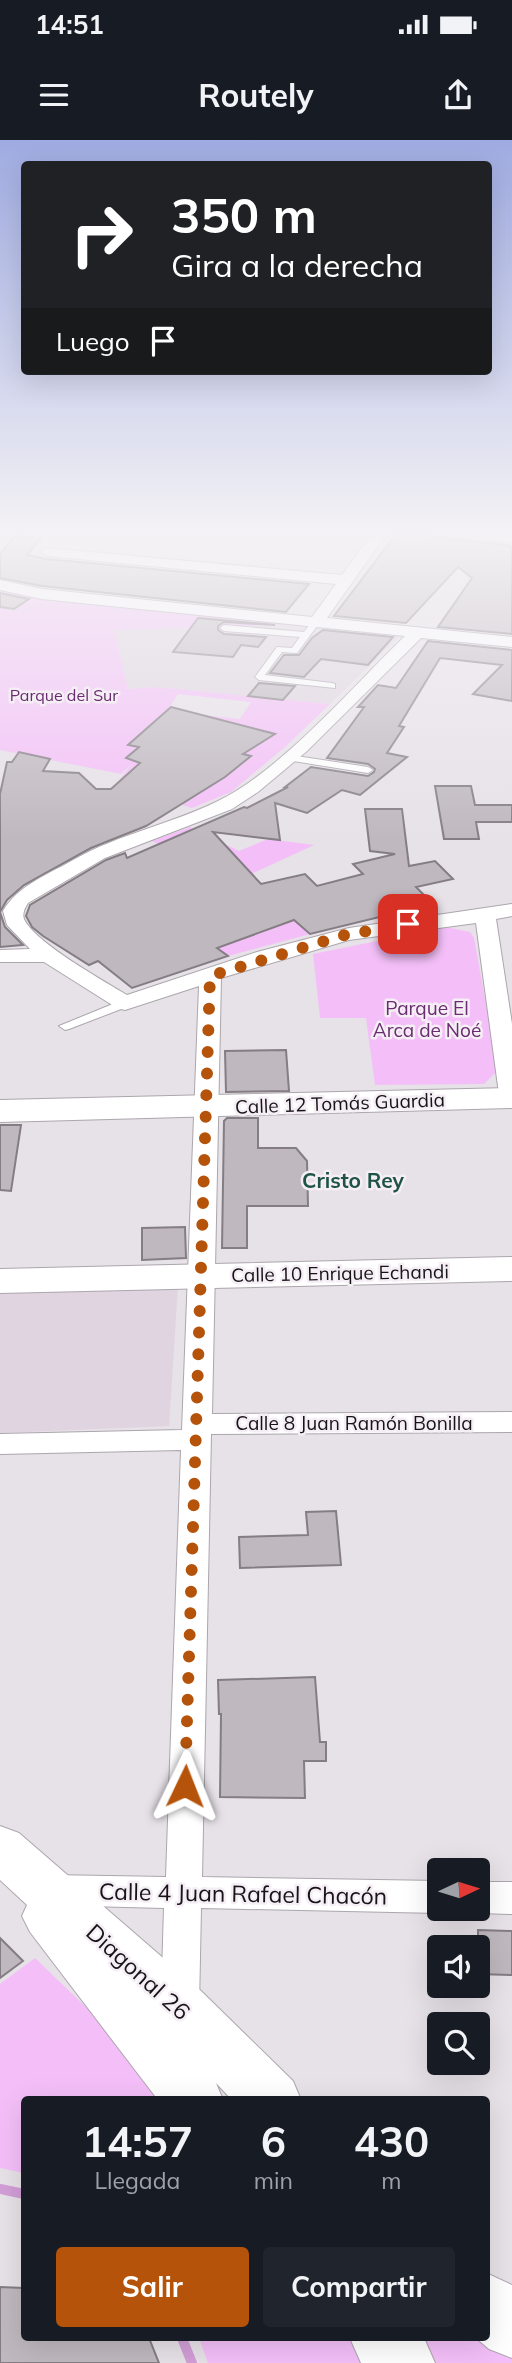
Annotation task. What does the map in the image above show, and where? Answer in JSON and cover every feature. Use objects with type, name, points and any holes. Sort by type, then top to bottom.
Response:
[{"type":"street","points":[[410,633],[512,642]]},
{"type":"street","points":[[417,633],[290,758],[266,778],[225,806],[98,855],[20,899],[13,911],[15,921],[48,955],[125,1003],[345,935],[512,910]]},
{"type":"street","points":[[485,916],[502,947],[512,1099]]},
{"type":"street","points":[[0,956],[48,955]]},
{"type":"street","points":[[180,2008],[181,1893],[210,976]]},
{"type":"street","name":"Calle 12 Tomás Guardia","points":[[0,1111],[512,1099]]},
{"type":"street","name":"Calle 10 Enrique Echandi","points":[[0,1281],[512,1269]]},
{"type":"street","name":"Calle 8 Juan Ramón Bonilla","points":[[0,1444],[195,1432],[512,1422]]},
{"type":"street","name":"Diagonal 26","points":[[0,1848],[180,2008],[268,2096]]},
{"type":"street","name":"Diagonal 26","points":[[0,1853],[191,2096]]},
{"type":"street","name":"Calle 4 Juan Rafael Chacón","points":[[47,1890],[427,1897]]},
{"type":"street","points":[[490,1897],[512,1898]]},
{"type":"street","points":[[490,2308],[512,2326]]},
{"type":"lane","points":[[308,633],[294,651],[281,649],[259,677],[332,686]]},
{"type":"lane","points":[[290,758],[368,770]]},
{"type":"lane","points":[[65,1026],[125,1003]]},
{"type":"shaded area","points":[[115,633],[402,634],[330,704],[156,687],[128,689]]},
{"type":"shaded area","points":[[178,1285],[169,1426],[0,1433],[0,1291]]},
{"type":"green space","name":"Parque del Sur","points":[[0,633],[115,633],[128,689],[156,687],[330,704],[285,747],[231,792],[192,808],[114,787],[131,765],[121,774],[0,750]],"holes":[[[178,694],[251,702],[240,719],[167,711]],[[160,716],[178,720],[139,748],[129,745]]]},
{"type":"green space","points":[[190,827],[239,851],[268,839],[314,845],[238,880],[152,841]]},
{"type":"green space","points":[[294,920],[310,934],[228,956],[205,940],[223,932],[237,941]]},
{"type":"green space","name":"Parque El Arca de Noé","points":[[446,927],[470,932],[474,938],[498,1070],[484,1084],[375,1085],[366,1018],[320,1018],[313,954]]},
{"type":"green space","points":[[35,1958],[93,2014],[160,2096],[21,2096],[21,2172],[0,2168],[0,1984]]},
{"type":"green space","points":[[490,2339],[512,2343],[512,2363],[431,2363],[413,2341],[490,2341]]},
{"type":"green space","points":[[200,2341],[359,2341],[375,2363],[208,2363]]},
{"type":"building","points":[[187,633],[266,637],[258,647],[241,645],[233,657],[173,652]]},
{"type":"building","points":[[319,633],[393,637],[368,665],[321,659],[304,677],[270,673],[284,655],[299,655]]},
{"type":"building","points":[[428,641],[512,650],[512,701],[473,694],[502,665],[440,658],[399,726],[404,727],[387,753],[407,757],[360,795],[342,790],[307,813],[275,803],[280,840],[213,832],[261,884],[305,874],[317,886],[363,874],[353,864],[395,854],[370,851],[365,809],[402,809],[409,866],[435,861],[453,879],[416,887],[433,904],[310,934],[294,920],[217,948],[228,956],[132,988],[98,961],[89,965],[32,927],[26,916],[30,905],[106,860],[125,853],[127,858],[247,808],[288,787],[285,787],[311,767],[368,776],[374,772],[375,769],[368,764],[327,758],[364,707],[358,707],[378,685],[396,688]]},
{"type":"building","points":[[259,683],[295,686],[283,700],[248,696]]},
{"type":"building","points":[[171,707],[275,734],[243,754],[251,756],[225,777],[146,826],[91,848],[24,885],[7,900],[0,912],[0,794],[7,762],[12,762],[19,752],[50,759],[43,771],[79,773],[96,789],[111,789],[140,763],[126,758],[139,747],[128,745]]},
{"type":"building","points":[[435,786],[471,786],[475,805],[512,805],[512,822],[476,822],[479,839],[444,839]]},
{"type":"building","points":[[0,912],[5,927],[23,945],[0,947]]},
{"type":"building","points":[[286,1050],[289,1091],[226,1092],[225,1051]]},
{"type":"building","points":[[227,1118],[258,1118],[258,1148],[296,1148],[307,1161],[308,1206],[247,1206],[247,1248],[222,1248],[224,1121]]},
{"type":"building","points":[[0,1125],[21,1125],[11,1191],[0,1190]]},
{"type":"building","points":[[185,1227],[186,1258],[142,1260],[142,1228]]},
{"type":"building","points":[[336,1511],[341,1565],[240,1568],[239,1537],[308,1535],[306,1512]]},
{"type":"building","points":[[315,1677],[320,1742],[326,1742],[326,1761],[304,1761],[305,1798],[220,1797],[221,1714],[218,1680]]},
{"type":"building","points":[[478,1930],[512,1931],[512,1975],[490,1974],[490,1935],[478,1935]]},
{"type":"building","points":[[0,1938],[23,1961],[0,1978]]},
{"type":"building","points":[[0,2287],[21,2288],[21,2341],[150,2341],[159,2363],[0,2363]]},
{"type":"waterway","points":[[0,2189],[21,2193]]},
{"type":"waterway","points":[[183,2341],[192,2363]]},
{"type":"district","name":"Cristo Rey","points":[[353,1181]]},
{"type":"route","points":[[185,1786],[210,976],[345,935],[408,924]]}]
